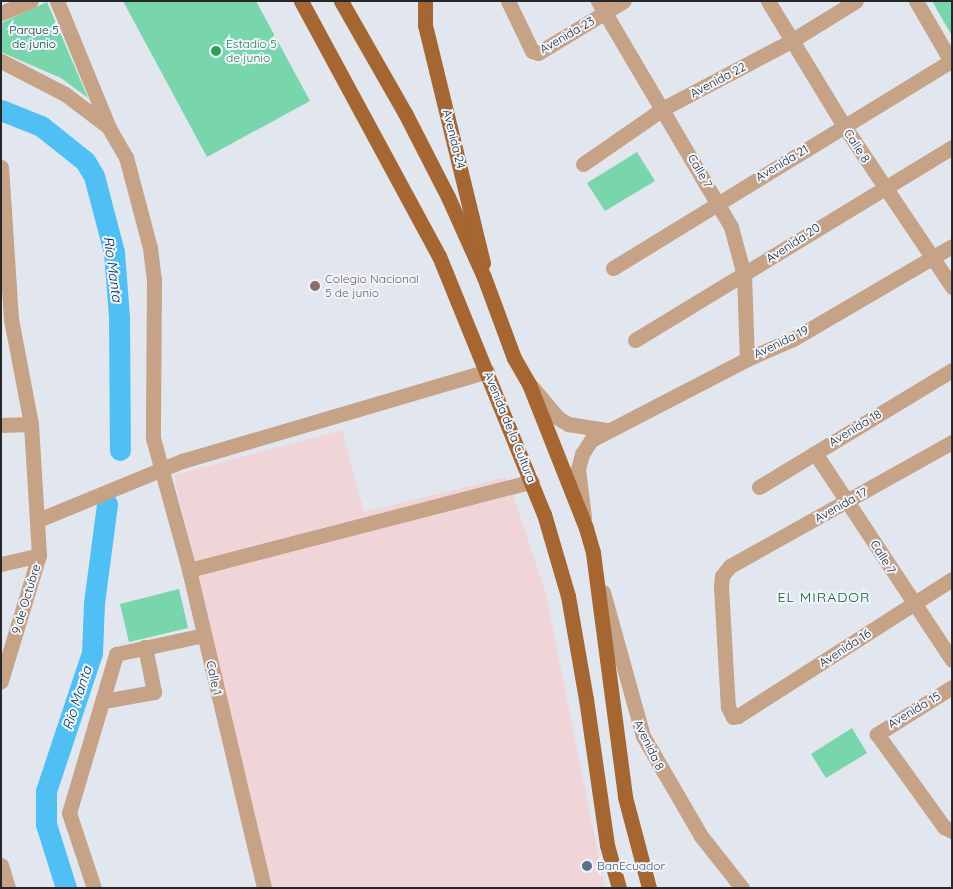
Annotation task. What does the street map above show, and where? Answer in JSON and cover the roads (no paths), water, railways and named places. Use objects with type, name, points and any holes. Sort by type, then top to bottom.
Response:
[{"type":"main road","name":"Avenida de la Cultura","points":[[301,1],[410,199],[439,256],[532,481],[560,565],[586,698],[607,845],[619,888]]},
{"type":"main road","points":[[341,1],[405,113],[484,277],[514,358],[529,384],[586,528],[592,553],[625,797],[649,888]]},
{"type":"main road","name":"Avenida 24","points":[[425,1],[425,25],[482,253],[484,277]]},
{"type":"main road","points":[[586,698],[590,706],[600,710],[607,708],[613,698]]},
{"type":"street","points":[[1,13],[31,1]]},
{"type":"street","name":"Calle 1","points":[[57,1],[109,128],[126,158],[153,263],[151,413],[153,438],[189,570],[264,888]]},
{"type":"street","name":"Avenida 23","points":[[508,1],[535,53],[601,7],[624,1]]},
{"type":"street","name":"Calle 8","points":[[768,1],[791,42],[844,126],[930,258],[952,287]]},
{"type":"street","name":"Avenida 22","points":[[583,164],[664,108],[791,42],[856,1]]},
{"type":"street","points":[[916,1],[951,61]]},
{"type":"street","name":"Calle 7","points":[[601,7],[664,108],[731,227],[744,275],[747,359]]},
{"type":"street","points":[[1,61],[65,94],[109,128]]},
{"type":"street","name":"Avenida 21","points":[[613,268],[718,201],[951,61]]},
{"type":"street","name":"Avenida 20","points":[[635,340],[952,146]]},
{"type":"street","points":[[1,167],[6,319],[31,424],[39,555]]},
{"type":"street","name":"Avenida 19","points":[[586,528],[580,462],[586,447],[606,430],[747,359],[793,339],[952,246]]},
{"type":"street","name":"Avenida 18","points":[[760,486],[952,370]]},
{"type":"street","points":[[38,520],[161,469],[487,371]]},
{"type":"street","points":[[529,384],[558,418],[568,424],[606,430]]},
{"type":"street","points":[[1,426],[31,424]]},
{"type":"street","name":"Avenida 17","points":[[738,716],[733,717],[728,707],[722,576],[730,566],[952,442]]},
{"type":"street","name":"Calle 7","points":[[814,453],[848,501],[913,604],[952,660]]},
{"type":"street","points":[[189,570],[532,481]]},
{"type":"street","name":"Avenida 8","points":[[592,553],[634,714],[643,736],[701,836],[742,888]]},
{"type":"street","name":"9 de Octubre","points":[[1,564],[39,555]]},
{"type":"street","name":"9 de Octubre","points":[[1,681],[39,555]]},
{"type":"street","name":"Avenida 16","points":[[738,716],[952,579]]},
{"type":"street","points":[[94,888],[70,813],[104,701],[116,654],[204,635]]},
{"type":"street","points":[[104,701],[154,692],[145,647]]},
{"type":"street","name":"Avenida 15","points":[[952,687],[877,734],[944,827],[952,831]]},
{"type":"street","points":[[1,865],[8,888]]},
{"type":"waterway","name":"Río Manta","points":[[1,110],[41,126],[85,161],[94,176],[114,252],[119,317],[120,450]]},
{"type":"waterway","name":"Río Manta","points":[[66,888],[46,824],[46,791],[92,653],[94,603],[107,504]]},
{"type":"place","name":"Estadio 5 de junio","points":[[216,51]]},
{"type":"place","name":"Colegio Nacional 5 de junio","points":[[315,286]]},
{"type":"place","name":"BanEcuador","points":[[587,866]]},
{"type":"district","name":"EL MIRADOR","points":[[824,597]]},
{"type":"park label","name":"Parque 5 de junio","points":[[34,37]]}]
